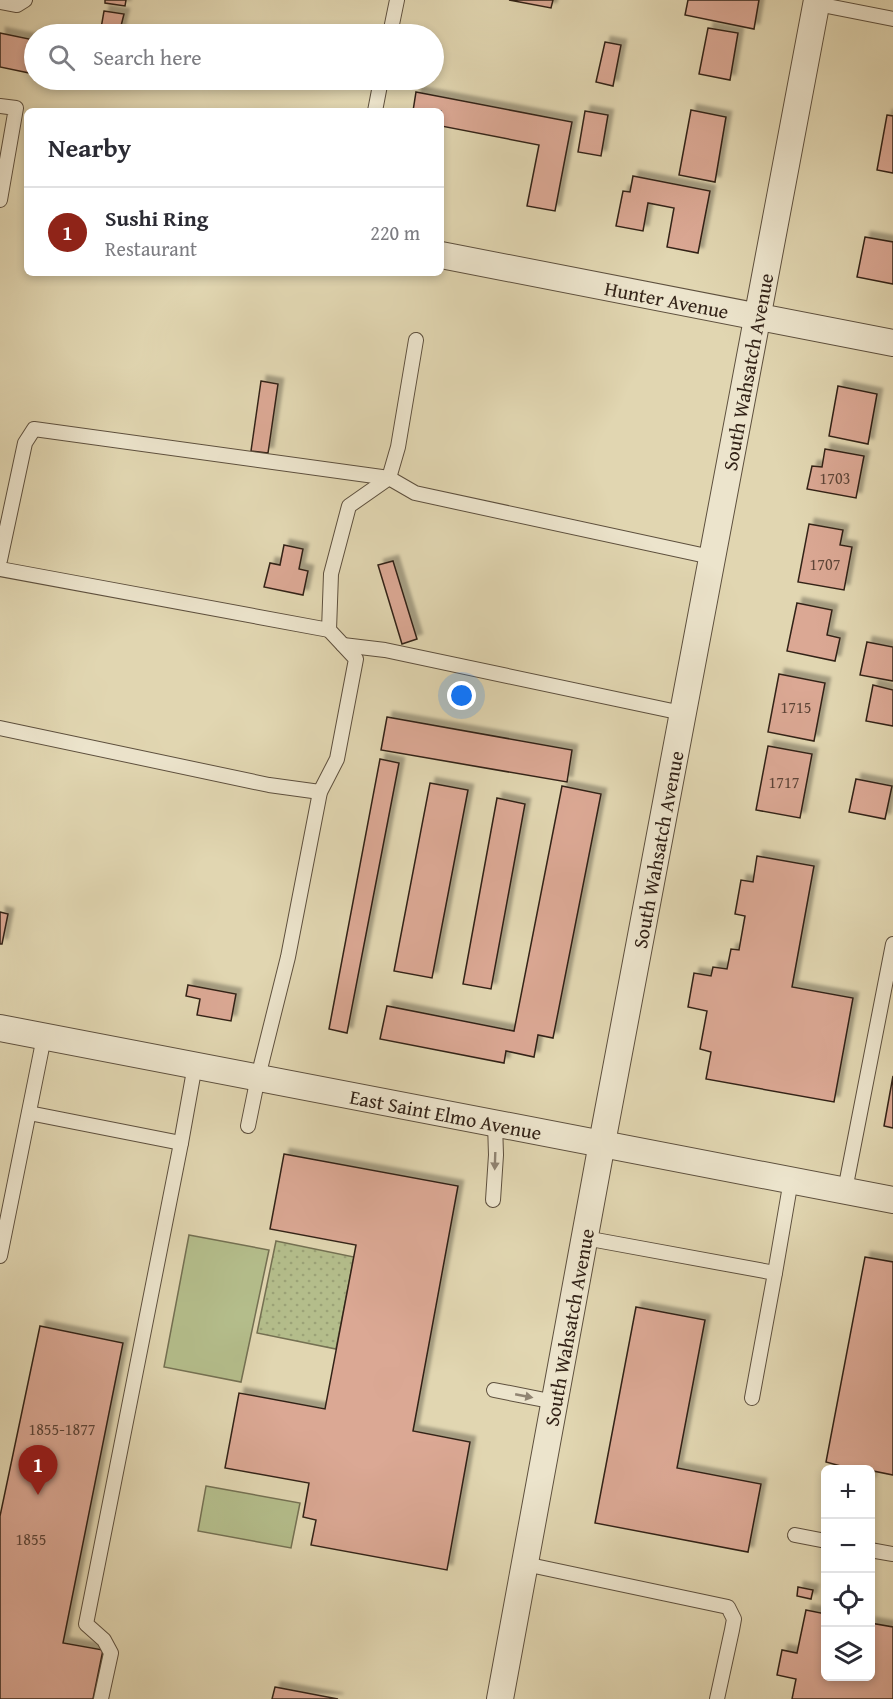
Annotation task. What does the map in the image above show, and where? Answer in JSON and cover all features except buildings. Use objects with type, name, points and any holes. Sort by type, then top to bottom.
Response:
[{"type":"street","name":"South Wahsatch Avenue","points":[[500,1699],[756,315],[817,2]]},
{"type":"street","name":"Hunter Avenue","points":[[444,256],[893,343]]},
{"type":"street","name":"East Saint Elmo Avenue","points":[[0,1028],[893,1200]]},
{"type":"lane","points":[[0,2],[17,5],[25,0]]},
{"type":"lane","points":[[392,24],[397,0]]},
{"type":"lane","points":[[817,2],[893,19]]},
{"type":"lane","points":[[376,108],[379,90]]},
{"type":"lane","points":[[0,106],[16,108],[0,200]]},
{"type":"lane","points":[[329,630],[331,574],[349,506],[388,478],[398,447],[416,340]]},
{"type":"lane","points":[[0,560],[25,442],[34,429],[388,478],[415,493],[711,557]]},
{"type":"lane","points":[[0,569],[329,630],[356,659],[337,759],[320,792],[288,957],[248,1126]]},
{"type":"lane","points":[[343,645],[385,650],[682,713]]},
{"type":"lane","points":[[0,728],[269,785],[320,792]]},
{"type":"lane","points":[[845,1190],[893,944]]},
{"type":"lane","points":[[0,1256],[5,1203],[29,1113],[44,1037]]},
{"type":"lane","points":[[101,1699],[111,1653],[104,1640],[86,1624],[195,1065]]},
{"type":"lane","points":[[29,1113],[181,1143]]},
{"type":"lane","points":[[493,1200],[495,1122]]},
{"type":"lane","points":[[752,1398],[791,1180]]},
{"type":"lane","points":[[585,1238],[774,1273]]},
{"type":"lane","points":[[494,1390],[555,1402]]},
{"type":"lane","points":[[795,1535],[821,1540]]},
{"type":"lane","points":[[875,1551],[893,1554]]},
{"type":"lane","points":[[525,1564],[728,1608],[734,1619],[717,1699]]},
{"type":"green space","points":[[189,1235],[269,1250],[241,1382],[164,1367]]},
{"type":"green space","points":[[276,1241],[354,1257],[336,1349],[257,1333]]},
{"type":"green space","points":[[206,1486],[300,1503],[291,1548],[198,1531]]},
{"type":"place","name":"Sushi Ring","points":[[38,1495]]}]
